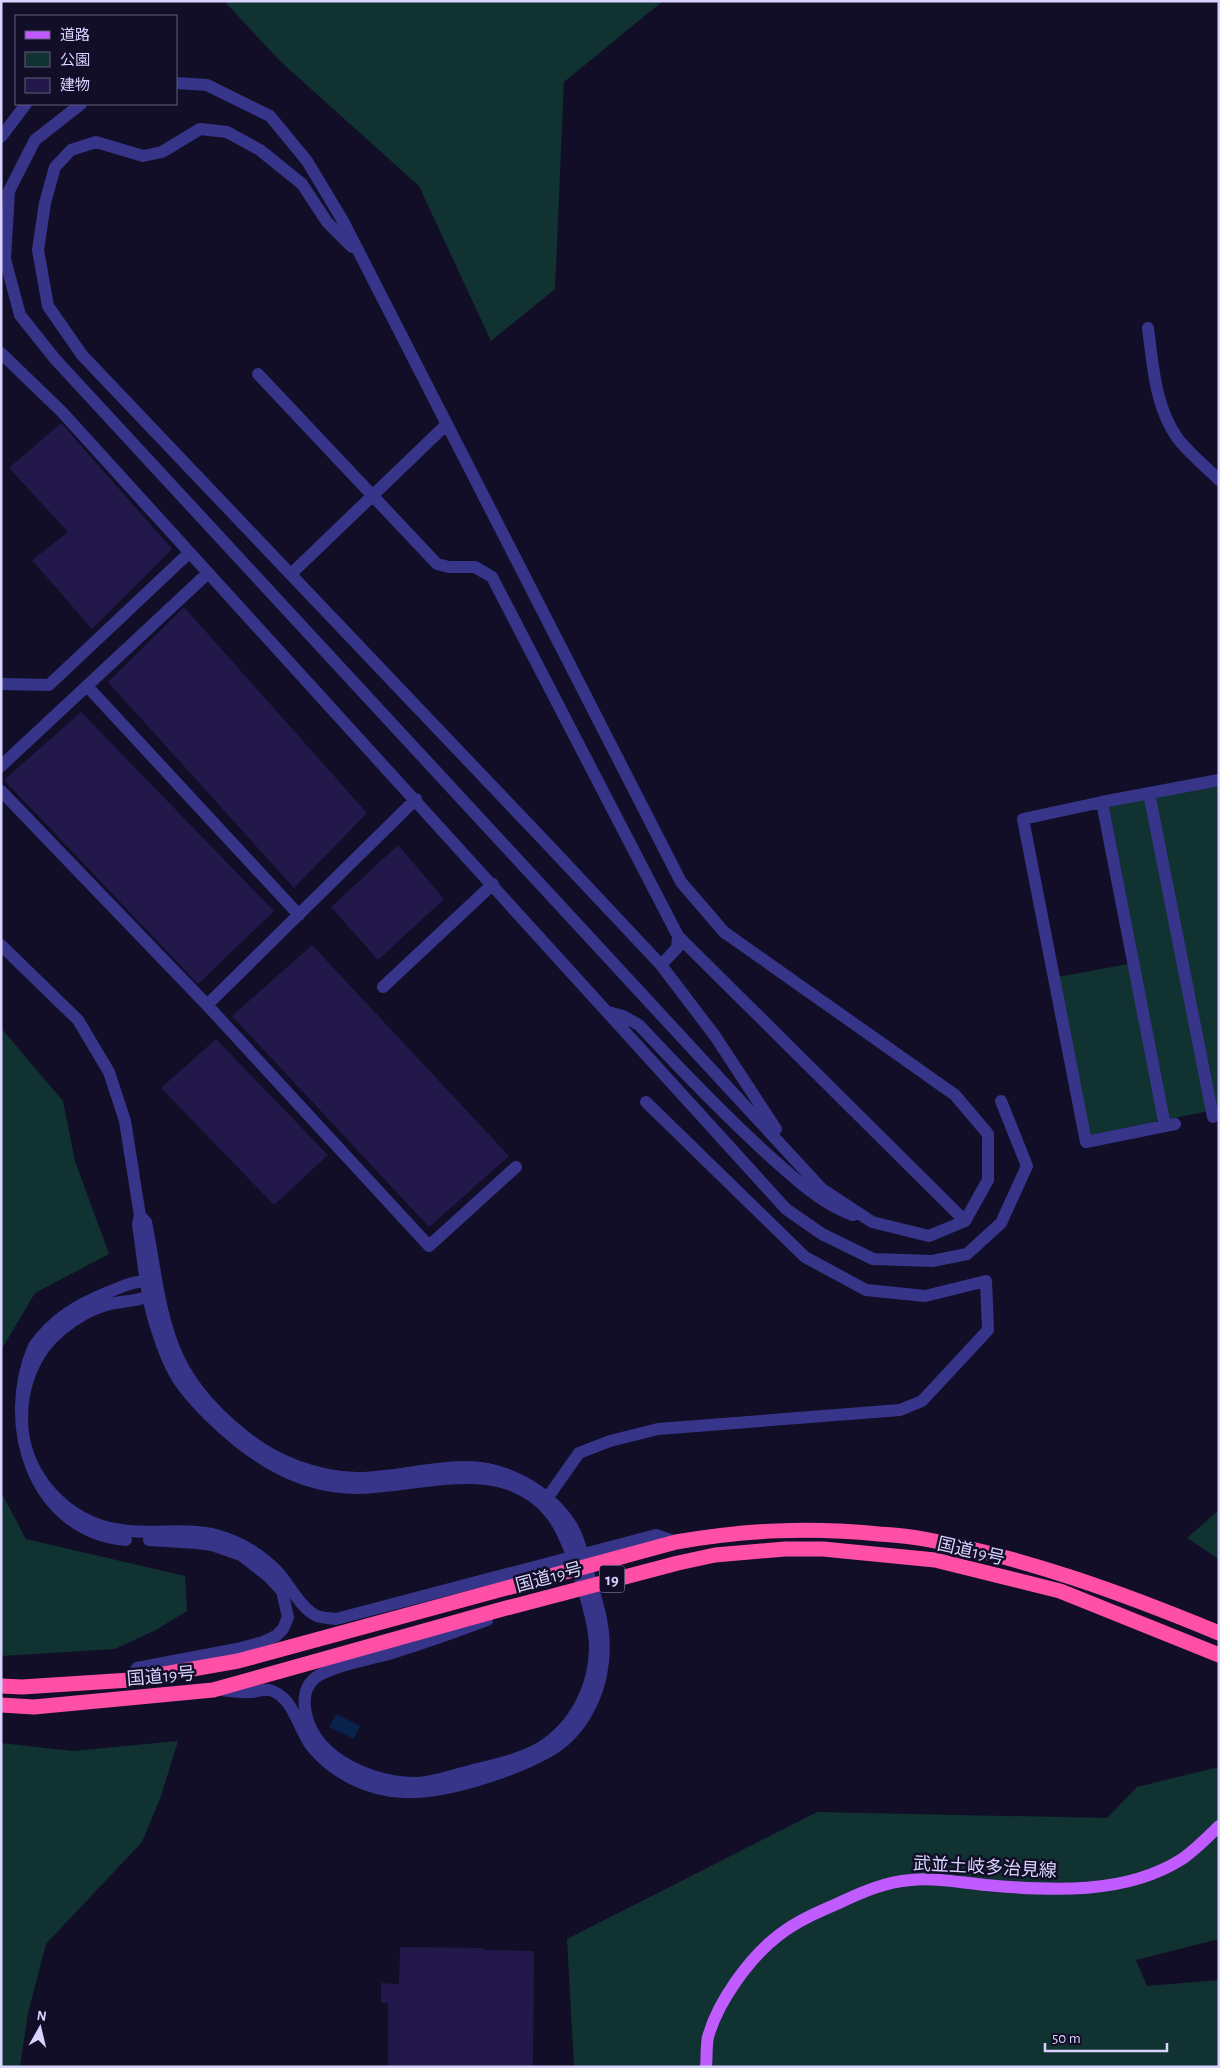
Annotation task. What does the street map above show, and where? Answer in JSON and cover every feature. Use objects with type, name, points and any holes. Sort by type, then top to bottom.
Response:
[{"type":"highway","name":"国道19号","points":[[1,1686],[22,1687],[130,1680],[238,1661],[676,1542],[724,1534],[774,1530],[849,1531],[923,1538],[1012,1559],[1165,1611],[1219,1633]]},
{"type":"highway","name":"国道19号","points":[[1,1705],[34,1707],[213,1690],[606,1581],[715,1555],[785,1549],[823,1549],[935,1560],[1060,1591],[1219,1655]]},
{"type":"main road","name":"武並土岐多治見線","points":[[706,2067],[708,2037],[723,2002],[758,1953],[779,1935],[805,1918],[871,1888],[888,1883],[913,1880],[1052,1890],[1115,1884],[1157,1872],[1183,1858],[1219,1826]]},
{"type":"street","points":[[178,83],[207,85],[270,116],[307,161],[343,220],[681,882],[724,932],[955,1095],[988,1134],[988,1180],[964,1221],[929,1236],[872,1222],[836,1209],[807,1189],[722,1112],[639,1025],[623,1016],[608,1012]]},
{"type":"street","points":[[1,137],[25,105]]},
{"type":"street","points":[[80,105],[35,140],[9,191],[5,259],[20,315],[69,373],[822,1189],[872,1222]]},
{"type":"street","points":[[361,256],[327,222],[302,184],[260,150],[227,132],[200,129],[162,152],[143,156],[96,142],[71,150],[55,167],[45,203],[38,250],[48,306],[82,356],[661,965],[715,1036],[795,1159]]},
{"type":"street","points":[[1148,328],[1154,379],[1166,417],[1179,439],[1219,480]]},
{"type":"street","points":[[1,353],[62,412],[786,1209],[822,1234],[873,1259],[932,1261],[967,1254],[1001,1223],[1027,1166],[1001,1101]]},
{"type":"street","points":[[258,374],[437,564],[448,567],[475,567],[492,577],[678,936],[964,1221]]},
{"type":"street","points":[[291,574],[448,424]]},
{"type":"street","points":[[1,684],[49,685],[189,553]]},
{"type":"street","points":[[1,766],[208,573]]},
{"type":"street","points":[[87,686],[299,915]]},
{"type":"street","points":[[1102,802],[1170,1125],[1086,1142],[1023,819],[1102,802],[1219,780]]},
{"type":"street","points":[[1,791],[207,1005],[429,1246],[516,1167]]},
{"type":"street","points":[[1149,793],[1213,1116]]},
{"type":"street","points":[[207,1005],[416,800]]},
{"type":"street","points":[[383,986],[492,884]]},
{"type":"street","points":[[661,965],[677,948],[678,936]]},
{"type":"street","points":[[1,945],[78,1020],[109,1072],[125,1121],[140,1216],[146,1222],[153,1284],[173,1346],[197,1389],[224,1419],[246,1438],[285,1462],[310,1471],[357,1478],[448,1468],[477,1467],[495,1470],[531,1486],[545,1501],[554,1518],[567,1528],[604,1642],[601,1676],[593,1700],[580,1724],[552,1750],[513,1769],[428,1791],[400,1792],[383,1789],[337,1770],[320,1756],[302,1732],[290,1704],[285,1698],[269,1690],[249,1692],[213,1690]]},
{"type":"street","points":[[545,1501],[579,1453],[610,1440],[658,1429],[900,1410],[922,1402],[988,1330],[986,1281],[925,1296],[866,1290],[805,1257],[646,1102]]},
{"type":"street","points":[[153,1284],[150,1297],[156,1327],[178,1379],[202,1410],[245,1449],[284,1472],[321,1483],[353,1488],[472,1477],[487,1479],[518,1488],[545,1501]]},
{"type":"street","points":[[130,1680],[137,1668],[237,1649],[263,1642],[276,1636],[283,1629],[288,1617],[282,1591],[268,1576],[242,1555],[205,1544],[118,1539],[84,1528],[65,1518],[47,1503],[33,1485],[22,1466],[16,1448],[12,1412],[22,1366],[34,1346],[52,1326],[73,1308],[128,1285],[153,1284]]},
{"type":"street","points":[[150,1297],[105,1305],[78,1317],[58,1332],[41,1352],[26,1385],[23,1398],[22,1429],[25,1445],[32,1464],[41,1482],[55,1497],[70,1511],[88,1521],[119,1530],[198,1532],[233,1541],[252,1551],[276,1570],[306,1608],[318,1616],[336,1619],[656,1535],[676,1542]]},
{"type":"street","points":[[499,1610],[489,1619],[457,1631],[323,1673],[312,1680],[305,1691],[304,1707],[308,1722],[316,1736],[328,1751],[356,1770],[398,1782],[421,1783],[512,1760],[540,1748],[575,1715],[588,1690],[595,1661],[595,1611]]},
{"type":"green space","points":[[224,1],[663,1],[564,82],[555,289],[491,341],[419,186],[280,61]]},
{"type":"green space","points":[[1219,786],[1219,1109],[1090,1135],[1058,977],[1139,962],[1109,806]]},
{"type":"green space","points":[[1,1028],[63,1101],[75,1161],[109,1254],[35,1293],[1,1350]]},
{"type":"green space","points":[[1,1492],[26,1539],[185,1576],[187,1611],[156,1630],[115,1649],[1,1656]]},
{"type":"green space","points":[[1219,1510],[1219,1559],[1187,1538]]},
{"type":"green space","points":[[178,1741],[161,1796],[142,1842],[46,1944],[28,2013],[20,2067],[1,2067],[1,1743],[73,1751]]},
{"type":"green space","points":[[1214,1768],[1219,1769],[1219,1939],[1136,1960],[1147,1986],[1219,1980],[1219,2067],[574,2067],[567,1939],[817,1812],[1107,1818],[1137,1787]]},
{"type":"water","points":[[336,1714],[360,1726],[354,1739],[329,1727]]},
{"type":"building","points":[[61,423],[172,549],[92,629],[32,560],[68,532],[9,468]]},
{"type":"building","points":[[184,607],[367,813],[294,888],[108,682]]},
{"type":"building","points":[[81,712],[274,911],[198,984],[4,780]]},
{"type":"building","points":[[398,845],[444,899],[378,960],[331,907]]},
{"type":"building","points":[[312,945],[509,1156],[429,1227],[232,1016]]},
{"type":"building","points":[[216,1039],[328,1155],[274,1205],[161,1088]]},
{"type":"building","points":[[400,1947],[484,1948],[484,1950],[534,1951],[533,2067],[388,2067],[388,2003],[381,2003],[381,1983],[399,1984]]}]
